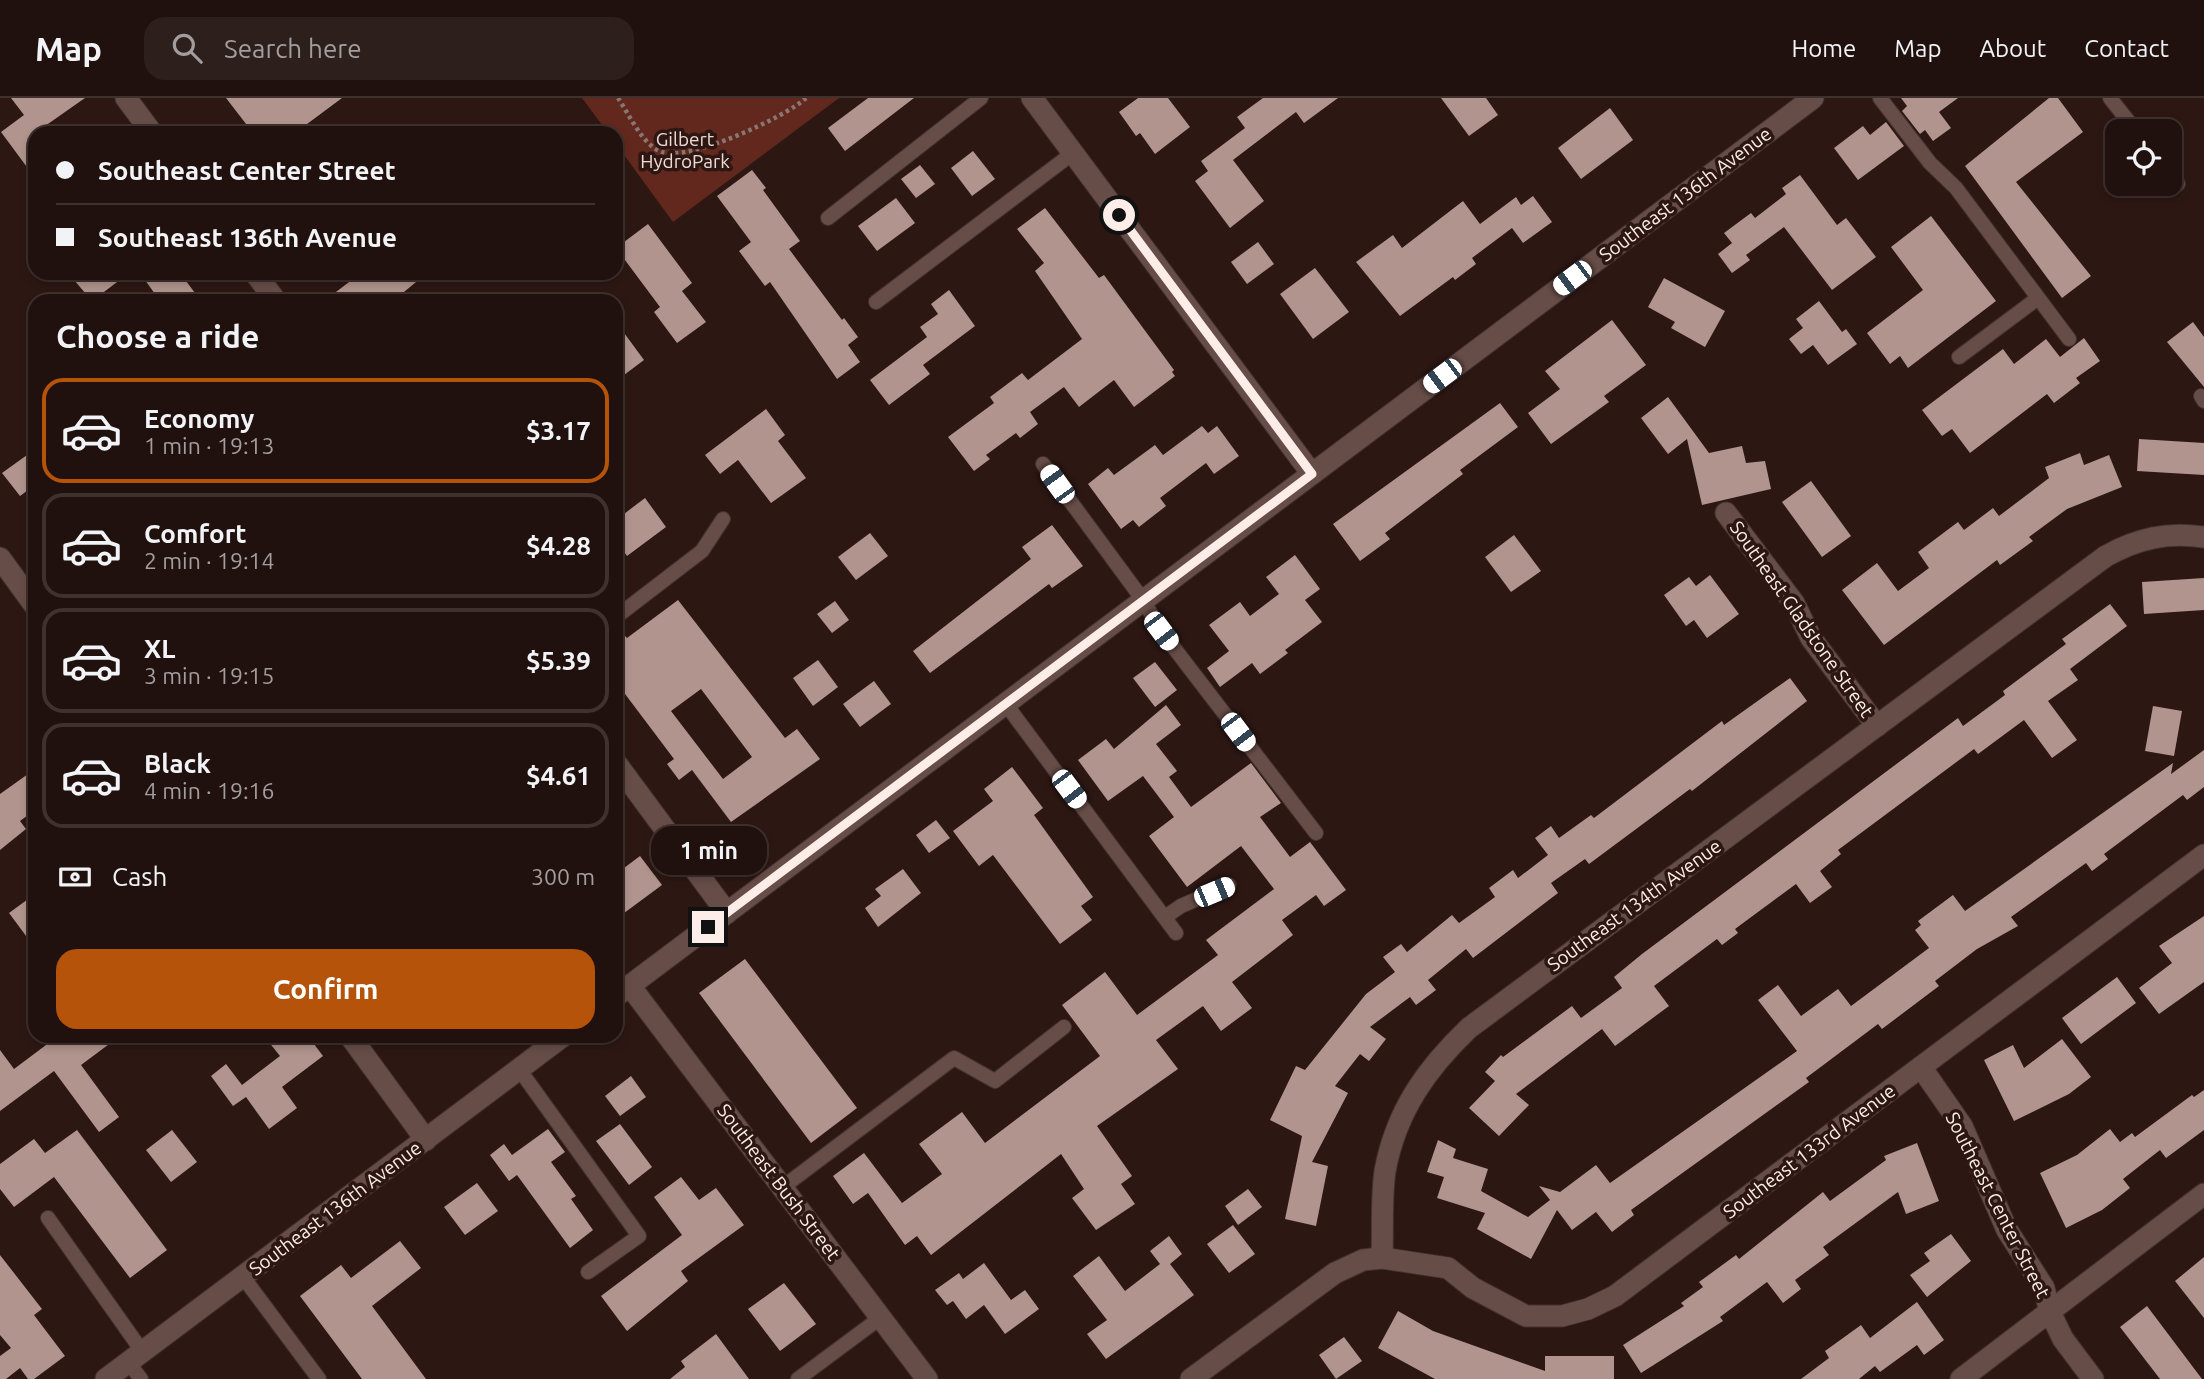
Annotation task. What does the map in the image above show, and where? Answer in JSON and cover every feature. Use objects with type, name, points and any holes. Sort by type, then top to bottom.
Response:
[{"type":"street","points":[[126,98],[147,126]]},
{"type":"street","points":[[1032,98],[1312,474]]},
{"type":"street","name":"Southeast 136th Avenue","points":[[623,991],[1813,98]]},
{"type":"street","name":"Southeast Gladstone Street","points":[[1726,513],[1794,603],[1811,638],[1877,726]]},
{"type":"street","name":"Southeast 134th Avenue","points":[[1382,1258],[1385,1172],[1406,1104],[1425,1073],[1469,1028],[2106,556],[2130,543],[2153,536],[2180,534],[2204,537]]},
{"type":"street","points":[[0,558],[28,596]]},
{"type":"street","points":[[623,773],[727,913]]},
{"type":"street","name":"Southeast 133rd Avenue","points":[[1382,1258],[1448,1268],[1473,1288],[1526,1316],[1562,1316],[1588,1310],[1615,1296],[2204,855]]},
{"type":"street","name":"Southeast Bush Street","points":[[623,991],[783,1187],[927,1379]]},
{"type":"street","points":[[355,1043],[426,1140]]},
{"type":"street","name":"Southeast 136th Avenue","points":[[106,1379],[554,1043]]},
{"type":"street","name":"Southeast Center Street","points":[[1921,1068],[1962,1126],[2007,1230],[2044,1288],[2050,1312],[2063,1339],[2093,1379]]},
{"type":"street","points":[[1961,1379],[2204,1194]]},
{"type":"street","points":[[1191,1379],[1335,1273],[1363,1261],[1382,1258]]},
{"type":"lane","points":[[828,218],[981,98]]},
{"type":"lane","points":[[1880,98],[1930,163],[1956,188],[2069,339]]},
{"type":"lane","points":[[2110,98],[2127,119]]},
{"type":"lane","points":[[876,302],[1073,153]]},
{"type":"lane","points":[[1959,357],[2038,298]]},
{"type":"lane","points":[[1042,464],[1143,600],[1161,631],[1316,833]]},
{"type":"lane","points":[[623,612],[702,551],[723,519]]},
{"type":"lane","points":[[1005,704],[1177,933]]},
{"type":"lane","points":[[1165,917],[1181,906],[1229,885]]},
{"type":"lane","points":[[783,1187],[954,1058],[995,1081],[1064,1027]]},
{"type":"lane","points":[[519,1069],[639,1236],[588,1272]]},
{"type":"lane","points":[[48,1218],[135,1357],[141,1379]]},
{"type":"lane","points":[[243,1277],[320,1379]]},
{"type":"lane","points":[[798,1379],[880,1318]]},
{"type":"path","points":[[618,98],[653,147],[672,154],[729,140],[790,110],[806,98]]},
{"type":"green space","name":"Gilbert HydroPark","points":[[582,98],[839,98],[673,222],[623,154],[623,126],[603,126]]},
{"type":"building","points":[[11,98],[85,98],[45,126],[28,126],[28,169],[1,132],[24,115]]},
{"type":"building","points":[[226,98],[342,98],[304,126],[248,126]]},
{"type":"building","points":[[868,98],[914,98],[845,151],[828,128]]},
{"type":"building","points":[[1138,98],[1168,98],[1190,127],[1155,154],[1140,133],[1136,136],[1119,112]]},
{"type":"building","points":[[1263,98],[1338,98],[1304,123],[1296,112],[1233,160],[1264,201],[1230,228],[1195,181],[1208,171],[1201,161],[1245,128],[1237,117]]},
{"type":"building","points":[[1441,98],[1486,98],[1498,115],[1469,136]]},
{"type":"building","points":[[1901,98],[1958,98],[1939,112],[1951,128],[1933,141],[1925,130],[1920,134],[1902,111],[1907,106]]},
{"type":"building","points":[[2049,98],[2058,98],[2083,132],[2016,182],[2091,276],[2062,298],[1965,166]]},
{"type":"building","points":[[1610,108],[1633,140],[1581,179],[1558,148]]},
{"type":"building","points":[[1886,122],[1904,146],[1858,180],[1834,148],[1863,126],[1870,135]]},
{"type":"building","points":[[973,151],[995,179],[972,196],[951,168]]},
{"type":"building","points":[[920,165],[935,184],[916,198],[901,179]]},
{"type":"building","points":[[752,170],[800,241],[789,249],[842,320],[844,318],[858,337],[848,345],[860,362],[837,379],[770,282],[765,286],[739,251],[751,242],[717,196]]},
{"type":"building","points":[[1800,175],[1837,225],[1846,218],[1876,257],[1832,290],[1784,227],[1746,255],[1750,260],[1732,273],[1718,254],[1732,243],[1724,233],[1751,213],[1755,218],[1786,194],[1782,188]]},
{"type":"building","points":[[1533,196],[1552,222],[1523,243],[1512,228],[1472,258],[1476,264],[1455,280],[1453,277],[1400,316],[1356,262],[1393,235],[1402,248],[1463,201],[1480,224],[1516,197],[1521,205]]},
{"type":"building","points":[[896,198],[915,223],[877,251],[858,226]]},
{"type":"building","points":[[1045,208],[1099,278],[1104,275],[1174,370],[1172,372],[1175,376],[1134,407],[1114,380],[1079,407],[1064,387],[1030,412],[1038,424],[1020,438],[1016,433],[986,455],[990,459],[974,471],[948,437],[994,403],[990,397],[1022,373],[1028,380],[1082,339],[1035,271],[1044,263],[1017,229]]},
{"type":"building","points":[[1931,216],[1996,301],[1908,368],[1900,356],[1890,364],[1867,333],[1923,290],[1891,247]]},
{"type":"building","points":[[648,224],[692,283],[682,291],[706,322],[677,343],[654,312],[660,307],[623,257],[623,243]]},
{"type":"building","points":[[1258,242],[1274,264],[1247,284],[1231,262]]},
{"type":"building","points":[[1315,268],[1349,312],[1313,339],[1280,294]]},
{"type":"building","points":[[1664,278],[1725,311],[1705,347],[1671,328],[1675,322],[1648,307]]},
{"type":"building","points":[[74,280],[120,280],[101,294],[86,294]]},
{"type":"building","points":[[145,280],[185,280],[196,294],[155,294]]},
{"type":"building","points":[[352,280],[418,280],[402,294],[333,294]]},
{"type":"building","points":[[949,290],[975,326],[923,365],[930,374],[889,405],[870,380],[927,337],[920,327],[938,314],[931,304]]},
{"type":"building","points":[[1819,301],[1842,332],[1846,329],[1857,344],[1828,365],[1813,345],[1801,354],[1789,339],[1803,328],[1796,319]]},
{"type":"building","points":[[1612,320],[1646,365],[1604,396],[1609,402],[1551,444],[1528,413],[1560,389],[1545,371]]},
{"type":"building","points":[[2193,322],[2204,337],[2204,387],[2167,342]]},
{"type":"building","points":[[623,332],[644,360],[623,376]]},
{"type":"building","points":[[2084,338],[2100,361],[2076,378],[2080,383],[2054,403],[2047,394],[1970,453],[1952,429],[1942,436],[1922,410],[2003,349],[2014,364],[2046,339],[2060,357]]},
{"type":"building","points":[[1668,397],[1709,453],[1742,446],[1746,463],[1765,461],[1771,489],[1702,505],[1687,439],[1668,454],[1641,418]]},
{"type":"building","points":[[1500,403],[1518,427],[1460,470],[1463,474],[1385,533],[1390,539],[1360,561],[1333,524]]},
{"type":"building","points":[[766,409],[785,435],[778,441],[806,478],[771,503],[738,460],[720,474],[705,455]]},
{"type":"building","points":[[1202,426],[1208,433],[1217,426],[1239,456],[1214,474],[1206,463],[1160,498],[1166,506],[1139,527],[1133,520],[1121,529],[1088,484],[1108,468],[1114,475],[1155,445],[1163,455]]},
{"type":"building","points":[[2139,439],[2204,443],[2204,475],[2137,471]]},
{"type":"building","points":[[2080,453],[2084,465],[2109,455],[2122,487],[2067,509],[2029,537],[2033,541],[2000,565],[1997,560],[1884,645],[1842,590],[1877,563],[1898,591],[1929,568],[1918,552],[1958,522],[1964,530],[1993,508],[1999,516],[2049,478],[2045,467]]},
{"type":"building","points":[[27,455],[28,490],[20,496],[2,473]]},
{"type":"building","points":[[1811,481],[1851,536],[1822,557],[1782,502]]},
{"type":"building","points":[[645,498],[666,527],[627,556],[623,551],[623,515]]},
{"type":"building","points":[[1052,525],[1083,566],[1052,588],[1049,584],[930,673],[913,651],[1031,559],[1022,547]]},
{"type":"building","points":[[870,533],[888,556],[856,580],[838,557]]},
{"type":"building","points":[[1514,535],[1541,571],[1511,592],[1485,557]]},
{"type":"building","points":[[1295,555],[1320,589],[1305,600],[1322,622],[1285,650],[1288,653],[1260,674],[1252,663],[1220,687],[1207,668],[1229,651],[1209,625],[1240,602],[1250,616],[1279,594],[1266,577]]},
{"type":"building","points":[[1710,575],[1739,614],[1707,638],[1694,620],[1686,626],[1664,595],[1689,577],[1696,586]]},
{"type":"building","points":[[2204,578],[2204,610],[2144,614],[2142,582]]},
{"type":"building","points":[[678,600],[785,738],[797,729],[820,759],[731,822],[692,770],[679,780],[667,764],[674,759],[623,691],[623,634],[627,638]],"holes":[[[701,689],[752,757],[723,779],[671,711]]]},
{"type":"building","points":[[835,601],[849,620],[832,633],[817,614]]},
{"type":"building","points":[[2110,604],[2127,626],[2070,669],[2078,680],[2048,701],[2077,740],[2052,758],[2024,720],[1978,754],[1974,749],[1838,850],[1841,854],[1820,871],[1832,887],[1810,903],[1796,884],[1735,929],[1738,933],[1722,945],[1717,939],[1654,986],[1669,1006],[1615,1046],[1602,1029],[1516,1094],[1529,1105],[1499,1136],[1469,1108],[1495,1081],[1485,1072],[1501,1055],[1503,1057],[1572,1006],[1581,1018],[1622,988],[1614,977],[1642,954],[1958,718],[1963,726],[2005,695],[2003,691],[2066,644],[2062,639]]},
{"type":"building","points":[[818,660],[838,687],[813,706],[793,678]]},
{"type":"building","points":[[1155,662],[1177,690],[1155,707],[1133,678]]},
{"type":"building","points":[[1790,678],[1807,701],[1692,791],[1690,789],[1589,864],[1585,859],[1551,883],[1558,893],[1473,958],[1466,949],[1428,980],[1436,990],[1416,1005],[1410,997],[1370,1027],[1386,1039],[1369,1061],[1360,1054],[1335,1086],[1348,1093],[1312,1162],[1328,1166],[1316,1226],[1285,1219],[1302,1136],[1270,1120],[1296,1066],[1305,1070],[1366,994],[1395,972],[1383,957],[1401,944],[1407,952],[1452,915],[1459,923],[1495,897],[1489,888],[1513,870],[1518,878],[1548,855],[1535,838],[1551,826],[1559,838],[1591,815],[1594,818],[1722,721],[1724,725]]},
{"type":"building","points":[[874,681],[891,704],[860,727],[843,704]]},
{"type":"building","points":[[1166,705],[1181,725],[1156,744],[1177,771],[1169,777],[1191,807],[1251,763],[1281,803],[1260,817],[1290,857],[1310,842],[1346,890],[1324,906],[1316,895],[1282,920],[1293,935],[1232,982],[1252,1008],[1221,1031],[1203,1006],[1156,1040],[1178,1069],[1097,1126],[1132,1176],[1121,1184],[1135,1204],[1096,1230],[1072,1198],[1084,1189],[1061,1154],[931,1255],[917,1236],[905,1245],[868,1193],[853,1204],[833,1176],[864,1153],[902,1203],[942,1174],[919,1144],[962,1112],[985,1143],[1100,1056],[1062,1005],[1105,972],[1137,1015],[1218,955],[1206,940],[1274,889],[1241,846],[1187,887],[1149,836],[1174,817],[1143,776],[1108,801],[1078,760],[1106,739],[1114,749]]},
{"type":"building","points":[[2153,706],[2182,711],[2174,756],[2145,751]]},
{"type":"building","points":[[2204,750],[2204,787],[2187,800],[2183,795],[2104,854],[2108,859],[2092,871],[2086,863],[2011,917],[2018,926],[1977,949],[1935,981],[1939,986],[1882,1029],[1878,1024],[1806,1078],[1809,1082],[1631,1210],[1634,1215],[1612,1232],[1596,1212],[1572,1230],[1557,1210],[1531,1259],[1477,1229],[1485,1213],[1437,1198],[1444,1177],[1427,1172],[1438,1140],[1456,1149],[1453,1158],[1488,1169],[1481,1191],[1528,1217],[1550,1200],[1539,1186],[1560,1192],[1596,1165],[1610,1183],[1797,1051],[1758,1000],[1778,985],[1801,1016],[1838,989],[1851,1006],[1929,948],[1915,930],[1921,925],[1918,921],[1953,895],[1965,911],[2173,763],[2171,774]]},
{"type":"building","points":[[1012,767],[1043,808],[1034,815],[1093,897],[1081,906],[1092,920],[1060,944],[993,855],[979,866],[953,831],[993,801],[984,789]]},
{"type":"building","points":[[28,774],[28,815],[20,821],[26,829],[0,850],[0,794]]},
{"type":"building","points":[[936,820],[950,838],[929,853],[916,835]]},
{"type":"building","points":[[640,856],[662,885],[623,914],[623,869]]},
{"type":"building","points":[[903,869],[921,893],[878,927],[865,908],[881,896],[875,889]]},
{"type":"building","points":[[28,899],[28,939],[9,913]]},
{"type":"building","points":[[2204,916],[2204,982],[2159,1014],[2139,988],[2172,963],[2159,946]]},
{"type":"building","points":[[745,959],[857,1108],[811,1143],[699,993]]},
{"type":"building","points":[[2117,977],[2136,1003],[2081,1044],[2062,1018]]},
{"type":"building","points":[[2062,1039],[2091,1077],[2069,1094],[2014,1121],[1984,1060],[2013,1045],[2024,1068]]},
{"type":"building","points":[[49,1043],[111,1043],[81,1065],[119,1117],[99,1132],[54,1071],[0,1111],[0,1050],[14,1069]]},
{"type":"building","points":[[270,1043],[313,1043],[323,1056],[282,1087],[297,1108],[269,1129],[246,1097],[233,1106],[211,1076],[226,1064],[242,1085],[280,1056]]},
{"type":"building","points":[[631,1076],[646,1097],[620,1116],[605,1096]]},
{"type":"building","points":[[2204,1090],[2204,1130],[2166,1158],[2160,1150],[2123,1179],[2130,1188],[2102,1210],[2066,1228],[2040,1173],[2077,1155],[2110,1129],[2120,1142],[2132,1133],[2135,1137],[2192,1095],[2194,1097]]},
{"type":"building","points":[[620,1124],[652,1167],[629,1185],[596,1141]]},
{"type":"building","points":[[548,1129],[565,1152],[551,1162],[576,1196],[571,1199],[593,1230],[570,1248],[517,1175],[509,1181],[490,1155],[504,1144],[512,1155]]},
{"type":"building","points":[[77,1130],[167,1250],[130,1278],[54,1177],[14,1207],[0,1189],[0,1164],[34,1139],[45,1153]]},
{"type":"building","points":[[172,1130],[197,1162],[171,1182],[146,1150]]},
{"type":"building","points":[[1917,1143],[1939,1201],[1906,1214],[1898,1192],[1823,1247],[1829,1255],[1795,1280],[1801,1289],[1783,1303],[1767,1282],[1720,1317],[1723,1321],[1641,1373],[1623,1345],[1684,1306],[1681,1303],[1703,1287],[1699,1282],[1736,1255],[1739,1259],[1823,1192],[1830,1201],[1886,1160],[1884,1156]]},
{"type":"building","points":[[681,1177],[699,1200],[716,1188],[744,1225],[681,1271],[688,1281],[627,1331],[601,1296],[682,1235],[654,1197]]},
{"type":"building","points":[[477,1183],[498,1211],[465,1235],[444,1207]]},
{"type":"building","points":[[1248,1189],[1262,1207],[1238,1225],[1225,1206]]},
{"type":"building","points":[[1233,1225],[1255,1254],[1229,1273],[1207,1244]]},
{"type":"building","points":[[1951,1234],[1971,1261],[1927,1297],[1910,1275],[1930,1261],[1924,1253]]},
{"type":"building","points":[[1169,1236],[1182,1254],[1170,1264],[1194,1295],[1106,1359],[1087,1334],[1107,1320],[1073,1276],[1099,1256],[1125,1291],[1160,1264],[1150,1251]]},
{"type":"building","points":[[400,1241],[421,1268],[372,1306],[426,1379],[362,1379],[300,1296],[341,1265],[351,1278]]},
{"type":"building","points":[[0,1255],[42,1309],[34,1315],[65,1356],[34,1379],[28,1379],[20,1368],[6,1379],[0,1379],[0,1356],[11,1348],[0,1335]]},
{"type":"building","points":[[2204,1257],[2204,1318],[2175,1281]]},
{"type":"building","points":[[984,1263],[1011,1300],[1025,1290],[1039,1309],[1005,1334],[984,1305],[966,1319],[953,1301],[947,1305],[935,1290],[959,1273],[963,1279]]},
{"type":"building","points":[[784,1283],[816,1324],[780,1351],[748,1309]]},
{"type":"building","points":[[1917,1302],[1944,1340],[1924,1355],[1917,1345],[1880,1372],[1875,1366],[1859,1379],[1801,1379],[1829,1358],[1825,1351],[1861,1325],[1870,1338]]},
{"type":"building","points":[[2147,1306],[2202,1379],[2160,1379],[2120,1327]]},
{"type":"building","points":[[1398,1311],[1433,1331],[1545,1371],[1545,1356],[1614,1356],[1614,1379],[1435,1379],[1378,1348]]},
{"type":"building","points":[[716,1334],[749,1379],[670,1379],[685,1367],[681,1361]]},
{"type":"building","points":[[1344,1337],[1362,1361],[1336,1379],[1319,1355]]},
{"type":"route","points":[[708,927],[1312,474],[1119,215]]}]
